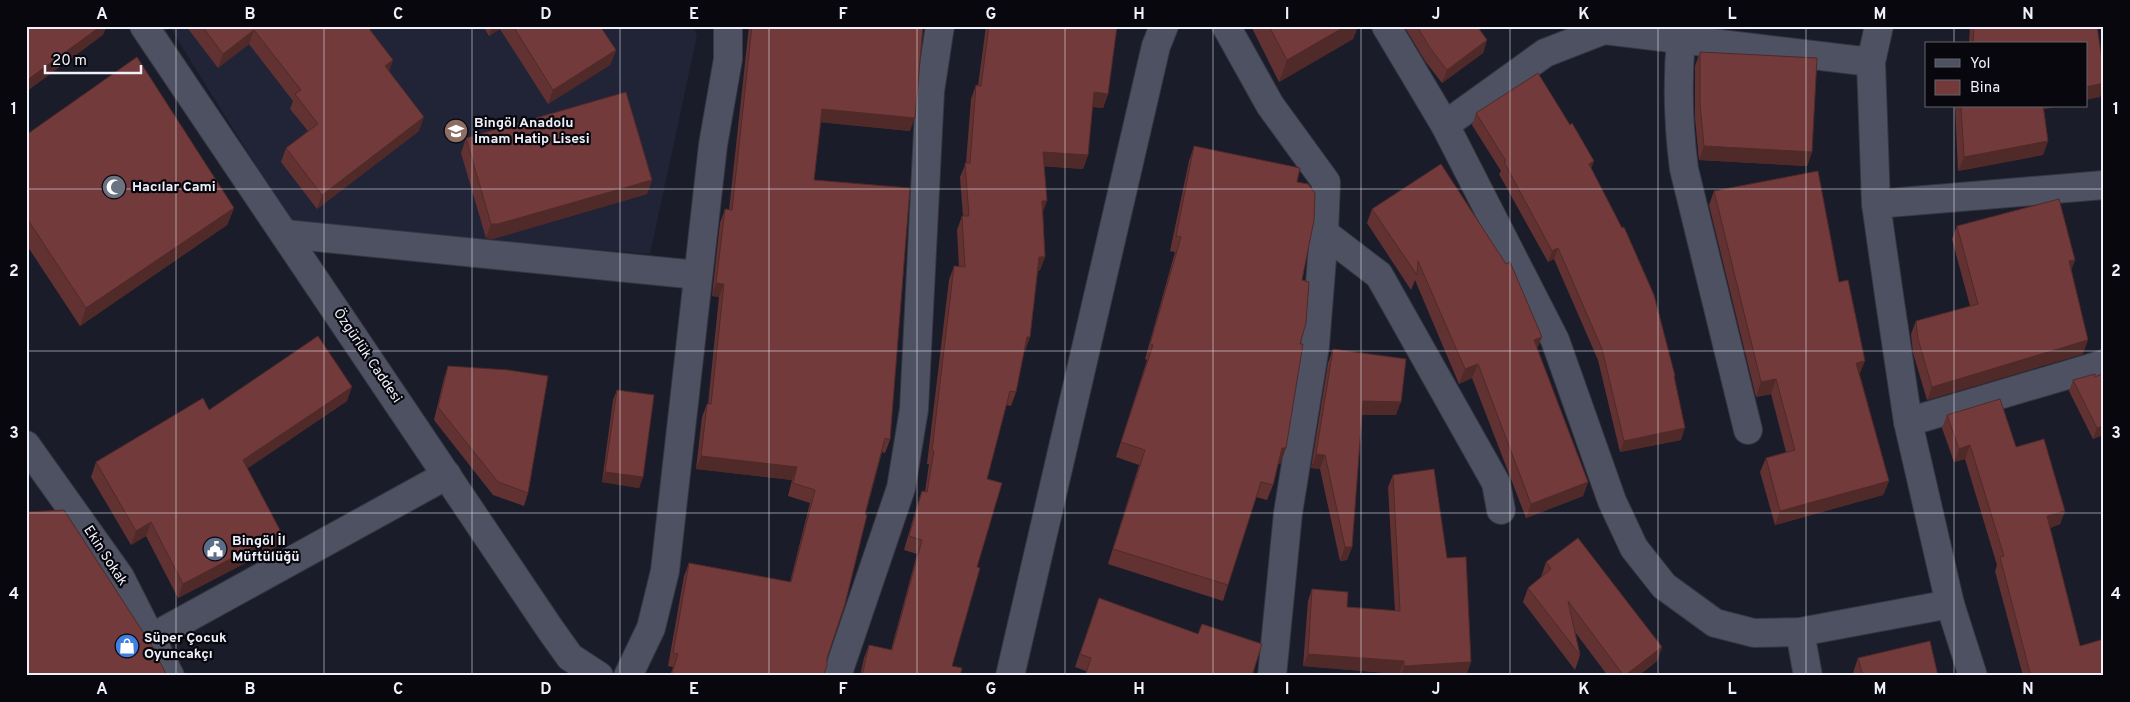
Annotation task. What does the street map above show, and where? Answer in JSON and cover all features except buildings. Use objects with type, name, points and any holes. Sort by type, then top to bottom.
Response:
[{"type":"street","name":"Özgürlük Caddesi","points":[[144,26],[570,657],[599,676]]},
{"type":"street","points":[[628,676],[651,628],[665,570],[713,145],[728,59],[728,26]]},
{"type":"street","points":[[837,676],[901,488],[914,409],[930,91],[940,26]]},
{"type":"street","points":[[1010,676],[1156,46],[1164,26]]},
{"type":"street","points":[[1226,26],[1270,105],[1326,182],[1315,346],[1288,513],[1272,676]]},
{"type":"street","points":[[1386,26],[1445,125],[1555,340],[1612,501],[1634,548],[1664,586],[1715,623],[1754,633],[1800,632],[1950,604]]},
{"type":"street","points":[[1879,26],[1871,62],[1876,204],[1908,422],[1950,604],[1973,676]]},
{"type":"street","points":[[1445,125],[1544,53],[1577,33],[1604,30],[1871,62]]},
{"type":"street","points":[[1681,38],[1677,85],[1679,133],[1684,169],[1748,430]]},
{"type":"street","points":[[1876,204],[2104,185]]},
{"type":"street","points":[[1324,233],[1379,275],[1496,482],[1501,510]]},
{"type":"street","points":[[285,234],[698,275]]},
{"type":"street","points":[[1908,422],[2104,364]]},
{"type":"street","name":"Ekin Sokak","points":[[29,450],[120,577],[170,676]]},
{"type":"street","points":[[151,638],[447,475]]},
{"type":"street","points":[[1800,632],[1808,676]]},
{"type":"shaded area","name":"Bingöl Anadolu İmam Hatip Lisesi","points":[[169,26],[693,26],[697,36],[650,254],[293,225]]},
{"type":"place","name":"Bingöl Anadolu İmam Hatip Lisesi","points":[[456,131]]},
{"type":"place","name":"Hacılar Cami","points":[[114,187]]},
{"type":"place","name":"Bingöl İl Müftülüğü","points":[[215,549]]},
{"type":"place","name":"Süper Çocuk Oyuncakçı","points":[[127,646]]}]
